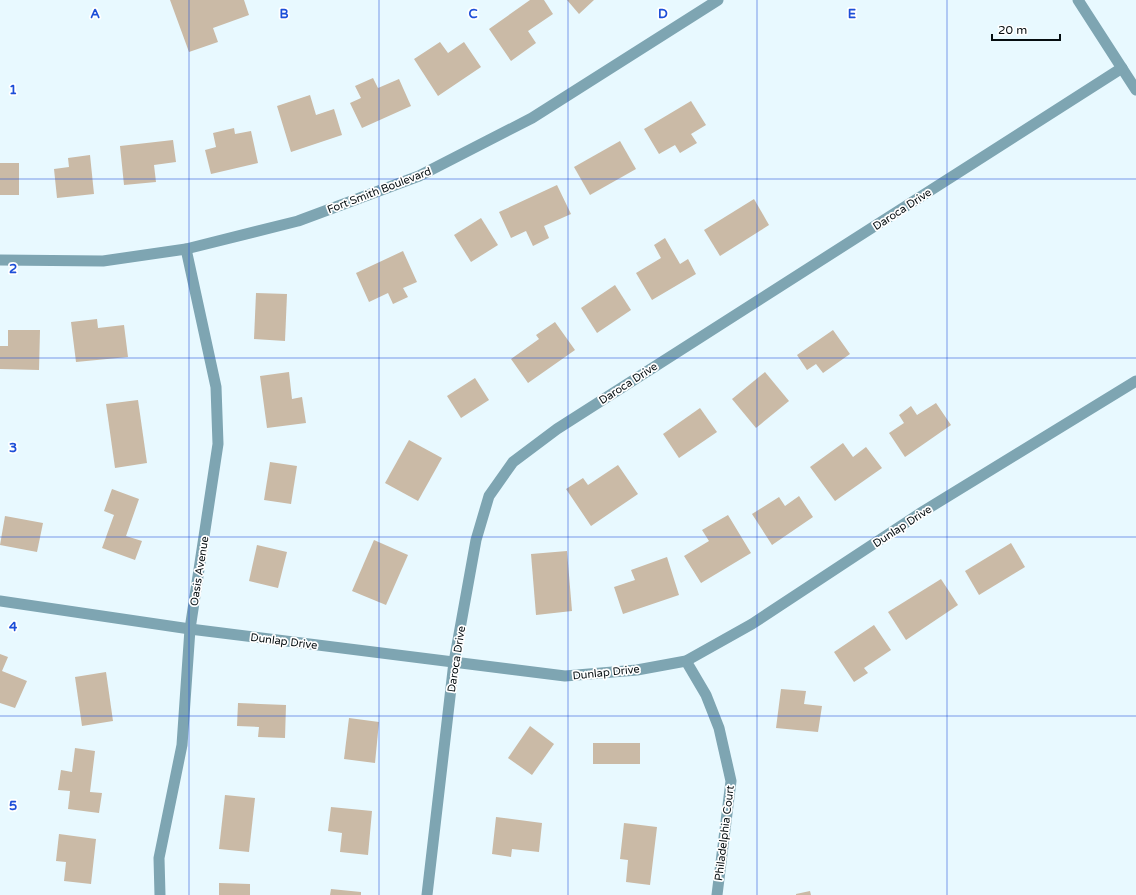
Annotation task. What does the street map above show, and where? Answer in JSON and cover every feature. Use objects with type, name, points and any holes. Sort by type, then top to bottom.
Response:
[{"type":"street","points":[[1078,0],[1136,90]]},
{"type":"street","name":"Fort Smith Boulevard","points":[[0,260],[103,261],[186,249],[298,221],[419,176],[532,118],[712,2]]},
{"type":"street","name":"Daroca Drive","points":[[426,895],[454,662],[476,540],[489,496],[513,462],[557,429],[1122,68]]},
{"type":"street","name":"Oasis Avenue","points":[[160,895],[159,858],[182,745],[190,628],[218,444],[216,387],[186,249]]},
{"type":"street","name":"Dunlap Drive","points":[[0,601],[190,628],[565,676],[637,670],[686,661],[752,624],[919,514],[1136,381]]},
{"type":"street","name":"Philadelphia Court","points":[[686,661],[706,695],[719,728],[731,781],[717,895]]},
{"type":"building","points":[[170,0],[244,0],[249,15],[213,28],[218,42],[189,52]]},
{"type":"building","points":[[530,0],[544,0],[553,14],[528,31],[536,43],[511,61],[489,29]]},
{"type":"building","points":[[567,0],[594,0],[579,14]]},
{"type":"building","points":[[440,42],[448,53],[464,42],[481,67],[438,96],[414,59]]},
{"type":"building","points":[[373,78],[378,88],[399,79],[411,106],[362,128],[350,103],[361,98],[355,86]]},
{"type":"building","points":[[310,95],[316,115],[334,109],[342,135],[291,152],[277,106]]},
{"type":"building","points":[[691,101],[706,125],[691,134],[697,143],[680,153],[675,145],[659,154],[644,129]]},
{"type":"building","points":[[234,128],[235,134],[251,131],[258,163],[211,174],[205,150],[216,147],[213,133]]},
{"type":"building","points":[[173,140],[176,162],[154,165],[156,182],[124,185],[120,146]]},
{"type":"building","points":[[620,141],[636,169],[590,195],[574,167]]},
{"type":"building","points":[[90,155],[94,194],[57,198],[54,169],[69,167],[68,158]]},
{"type":"building","points":[[0,163],[19,163],[19,195],[0,195]]},
{"type":"building","points":[[557,185],[571,214],[544,226],[549,238],[533,246],[526,231],[511,238],[499,212]]},
{"type":"building","points":[[754,199],[769,225],[720,256],[704,230]]},
{"type":"building","points":[[481,218],[498,245],[471,262],[454,235]]},
{"type":"building","points":[[665,238],[680,264],[688,259],[696,274],[652,300],[636,273],[661,258],[654,245]]},
{"type":"building","points":[[403,251],[417,282],[403,288],[408,297],[393,304],[388,293],[369,302],[356,273]]},
{"type":"building","points":[[615,285],[631,310],[597,333],[581,308]]},
{"type":"building","points":[[256,293],[287,294],[285,341],[254,339]]},
{"type":"building","points":[[97,319],[98,328],[124,325],[128,357],[76,362],[71,322]]},
{"type":"building","points":[[555,322],[575,350],[528,383],[511,359],[539,339],[536,335]]},
{"type":"building","points":[[8,330],[40,330],[39,370],[0,369],[0,346],[8,346]]},
{"type":"building","points":[[833,330],[850,354],[823,373],[816,364],[807,370],[797,355]]},
{"type":"building","points":[[289,372],[292,399],[302,397],[306,423],[267,428],[260,376]]},
{"type":"building","points":[[765,372],[789,401],[756,428],[732,399]]},
{"type":"building","points":[[475,378],[489,400],[461,418],[447,396]]},
{"type":"building","points":[[138,400],[147,463],[115,468],[106,404]]},
{"type":"building","points":[[936,403],[951,425],[905,457],[889,433],[904,423],[899,415],[911,406],[917,415]]},
{"type":"building","points":[[700,408],[717,432],[679,458],[663,434]]},
{"type":"building","points":[[409,440],[442,458],[418,501],[385,483]]},
{"type":"building","points":[[843,443],[853,457],[866,447],[882,468],[835,501],[810,467]]},
{"type":"building","points":[[270,462],[297,466],[291,504],[264,500]]},
{"type":"building","points":[[618,465],[638,494],[591,526],[566,489],[583,478],[588,485]]},
{"type":"building","points":[[112,489],[139,499],[126,536],[142,541],[135,560],[102,548],[114,515],[104,511]]},
{"type":"building","points":[[799,496],[813,517],[772,545],[752,514],[779,497],[785,506]]},
{"type":"building","points":[[728,515],[751,553],[701,583],[684,556],[709,541],[702,530]]},
{"type":"building","points":[[5,516],[43,523],[37,552],[0,545]]},
{"type":"building","points":[[374,540],[408,555],[386,605],[352,591]]},
{"type":"building","points":[[1011,543],[1025,567],[979,595],[965,571]]},
{"type":"building","points":[[257,545],[287,552],[278,588],[249,581]]},
{"type":"building","points":[[567,551],[572,611],[536,615],[531,554]]},
{"type":"building","points":[[667,557],[679,595],[623,614],[614,587],[635,580],[631,570]]},
{"type":"building","points":[[941,579],[958,605],[906,640],[888,612]]},
{"type":"building","points":[[874,625],[891,650],[864,668],[868,673],[854,682],[834,652]]},
{"type":"building","points":[[0,654],[8,657],[2,671],[27,681],[15,708],[0,703]]},
{"type":"building","points":[[106,672],[113,721],[82,726],[75,677]]},
{"type":"building","points":[[781,689],[806,691],[804,704],[822,706],[818,732],[776,728]]},
{"type":"building","points":[[238,703],[286,705],[285,738],[258,737],[259,727],[237,726]]},
{"type":"building","points":[[349,718],[379,722],[375,763],[344,759]]},
{"type":"building","points":[[530,726],[554,744],[532,775],[508,758]]},
{"type":"building","points":[[593,743],[640,743],[640,764],[593,764]]},
{"type":"building","points":[[75,748],[95,751],[90,792],[102,793],[99,813],[68,809],[70,791],[58,790],[61,770],[72,772]]},
{"type":"building","points":[[225,795],[255,798],[249,852],[219,849]]},
{"type":"building","points":[[331,807],[372,811],[368,855],[340,852],[342,833],[328,831]]},
{"type":"building","points":[[496,817],[542,823],[539,852],[512,849],[511,857],[492,854]]},
{"type":"building","points":[[624,823],[657,827],[650,885],[626,882],[628,860],[620,859]]},
{"type":"building","points":[[59,834],[96,839],[91,884],[64,881],[66,862],[56,861]]},
{"type":"building","points":[[219,883],[250,884],[250,895],[219,895]]},
{"type":"building","points":[[331,889],[361,892],[361,895],[330,895]]},
{"type":"building","points":[[810,891],[811,895],[796,895],[796,894]]}]
